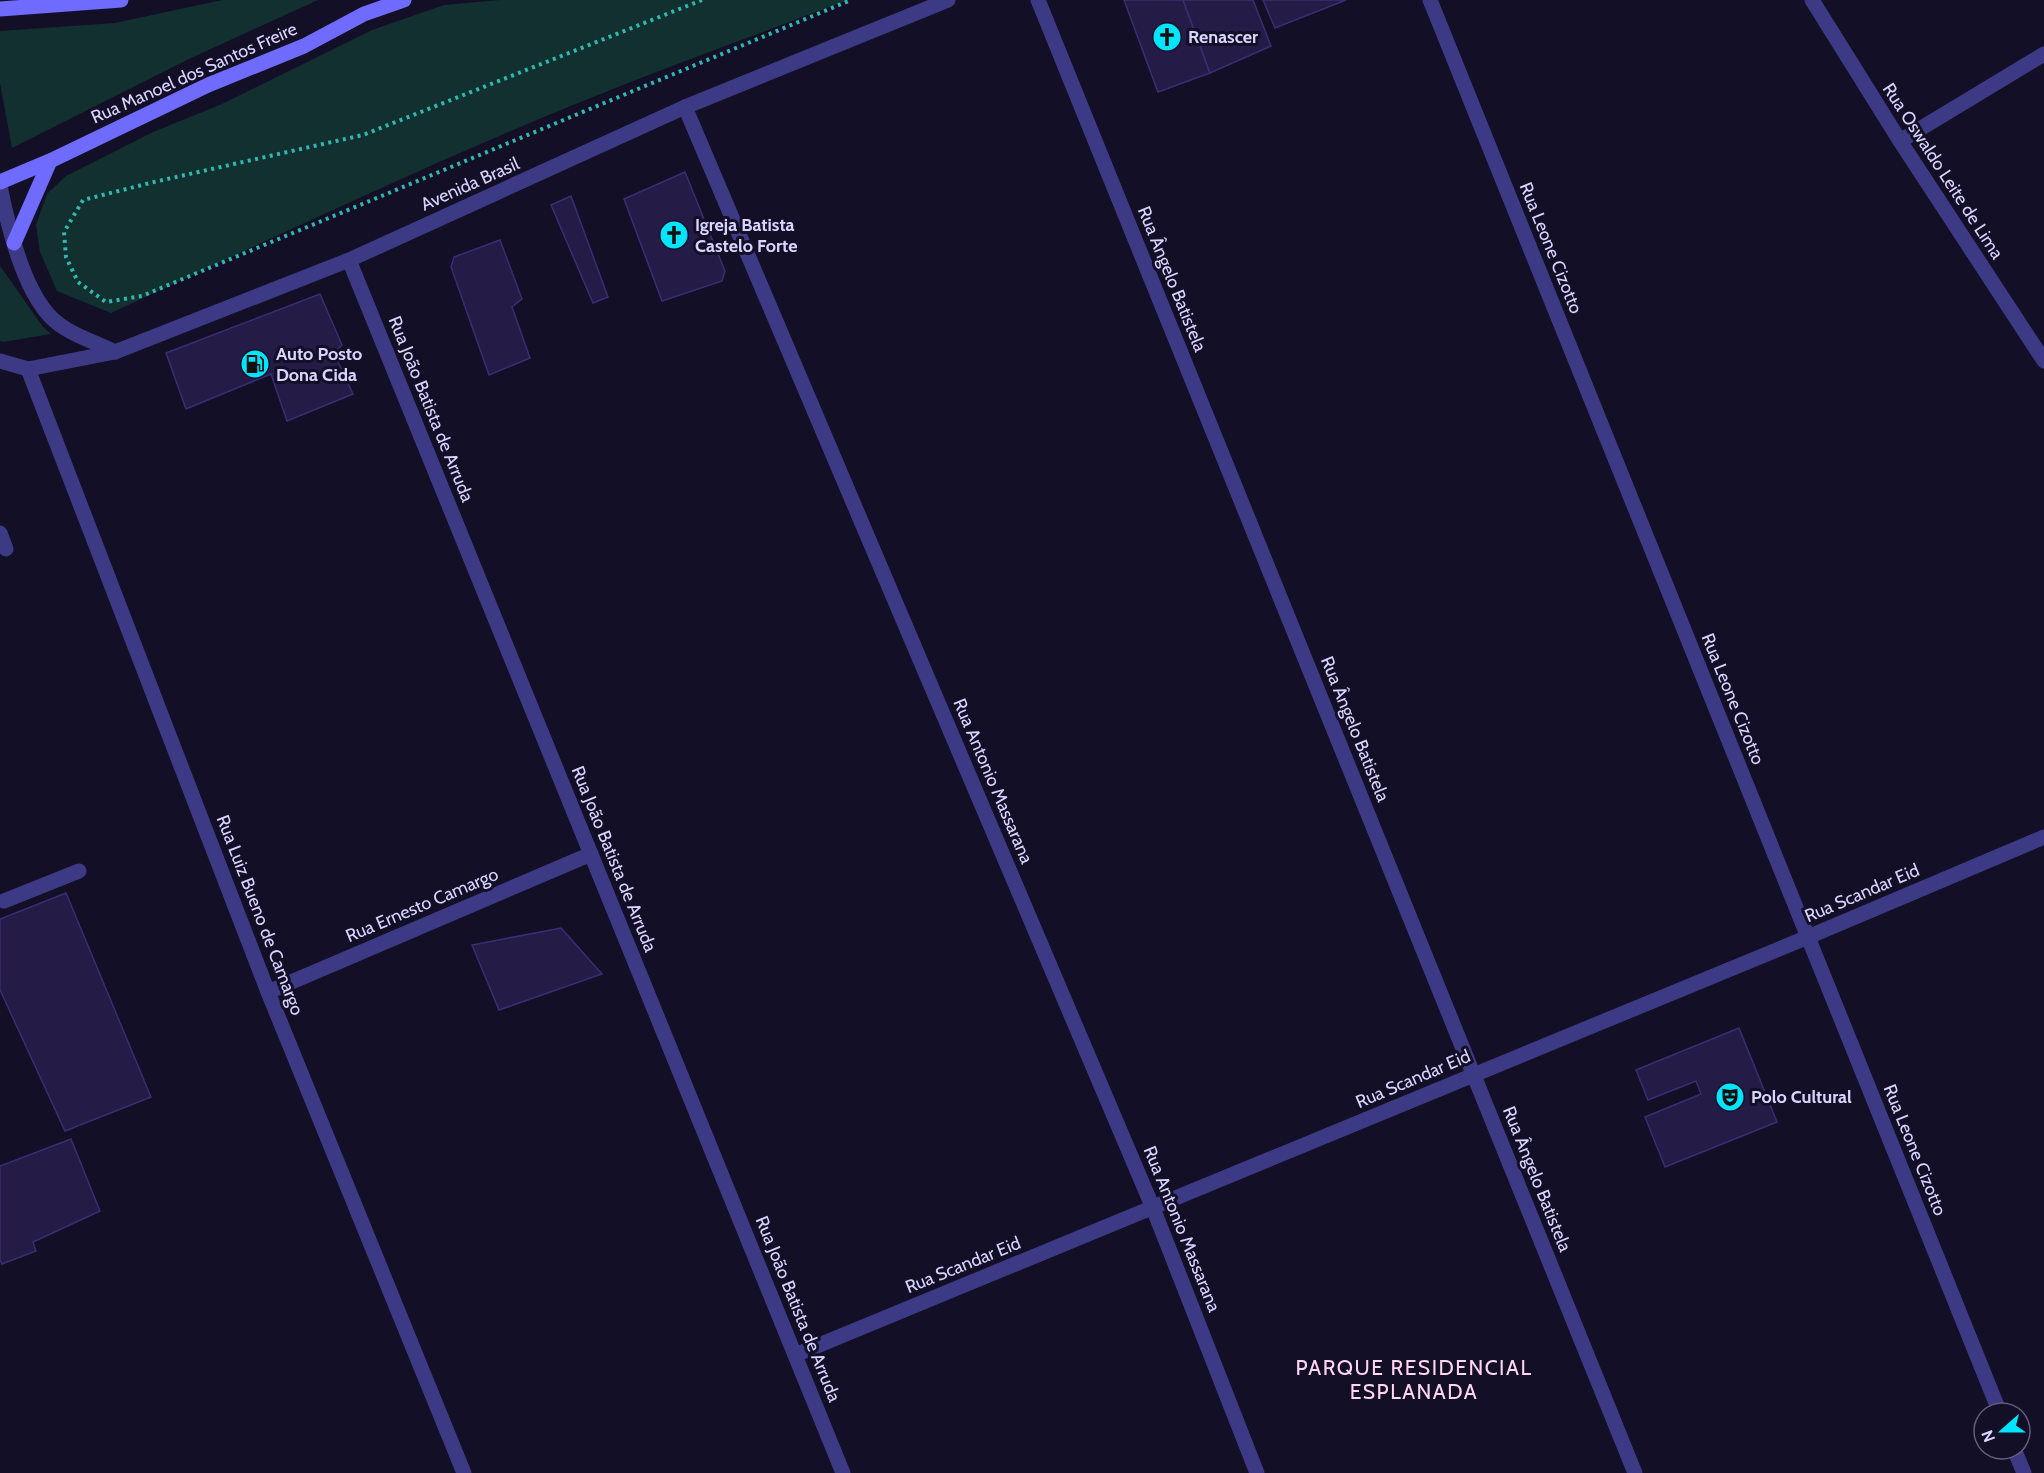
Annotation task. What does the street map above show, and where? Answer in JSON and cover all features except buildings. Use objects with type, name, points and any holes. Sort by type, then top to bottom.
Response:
[{"type":"main road","points":[[0,9],[111,0]]},
{"type":"main road","name":"Rua Manoel dos Santos Freire","points":[[0,182],[50,161],[208,85],[304,46],[364,14],[404,0]]},
{"type":"main road","points":[[14,243],[50,161]]},
{"type":"street","name":"Avenida Brasil","points":[[0,361],[28,369],[115,352],[349,260],[685,107],[948,0]]},
{"type":"street","name":"Rua Ângelo Batistela","points":[[1038,0],[1635,1473]]},
{"type":"street","name":"Rua Leone Cizotto","points":[[1430,0],[1995,1401]]},
{"type":"street","name":"Rua Oswaldo Leite de Lima","points":[[1812,0],[1900,141],[2044,361]]},
{"type":"street","points":[[1900,141],[2044,54]]},
{"type":"street","name":"Rua Antonio Massarana","points":[[685,107],[1153,1208],[1257,1473]]},
{"type":"street","points":[[0,186],[5,217],[38,302],[60,325],[115,352]]},
{"type":"street","name":"Rua João Batista de Arruda","points":[[349,260],[843,1473]]},
{"type":"street","name":"Rua Luiz Bueno de Camargo","points":[[28,369],[268,992],[464,1473]]},
{"type":"street","points":[[0,533],[6,549]]},
{"type":"street","name":"Rua Scandar Eid","points":[[795,1355],[1808,937],[2044,837]]},
{"type":"street","name":"Rua Ernesto Camargo","points":[[268,992],[591,854]]},
{"type":"street","points":[[1,899],[79,871]]},
{"type":"path","points":[[702,0],[363,135],[82,200],[64,232],[66,257],[78,282],[106,302],[142,296],[851,0]]},
{"type":"green space","points":[[222,0],[318,0],[189,59],[12,148],[0,83],[0,31],[115,23]]},
{"type":"green space","points":[[500,0],[848,0],[548,115],[357,199],[111,313],[57,291],[40,252],[36,225],[47,194],[66,176],[153,132],[222,104],[372,30],[444,5]]},
{"type":"green space","points":[[0,266],[43,327],[51,334],[0,341]]},
{"type":"place","name":"Renascer","points":[[1167,37]]},
{"type":"place","name":"Igreja Batista Castelo Forte","points":[[674,235]]},
{"type":"place","name":"Auto Posto Dona Cida","points":[[255,364]]},
{"type":"place","name":"Polo Cultural","points":[[1730,1097]]},
{"type":"district","name":"PARQUE RESIDENCIAL ESPLANADA","points":[[1414,1380]]}]
